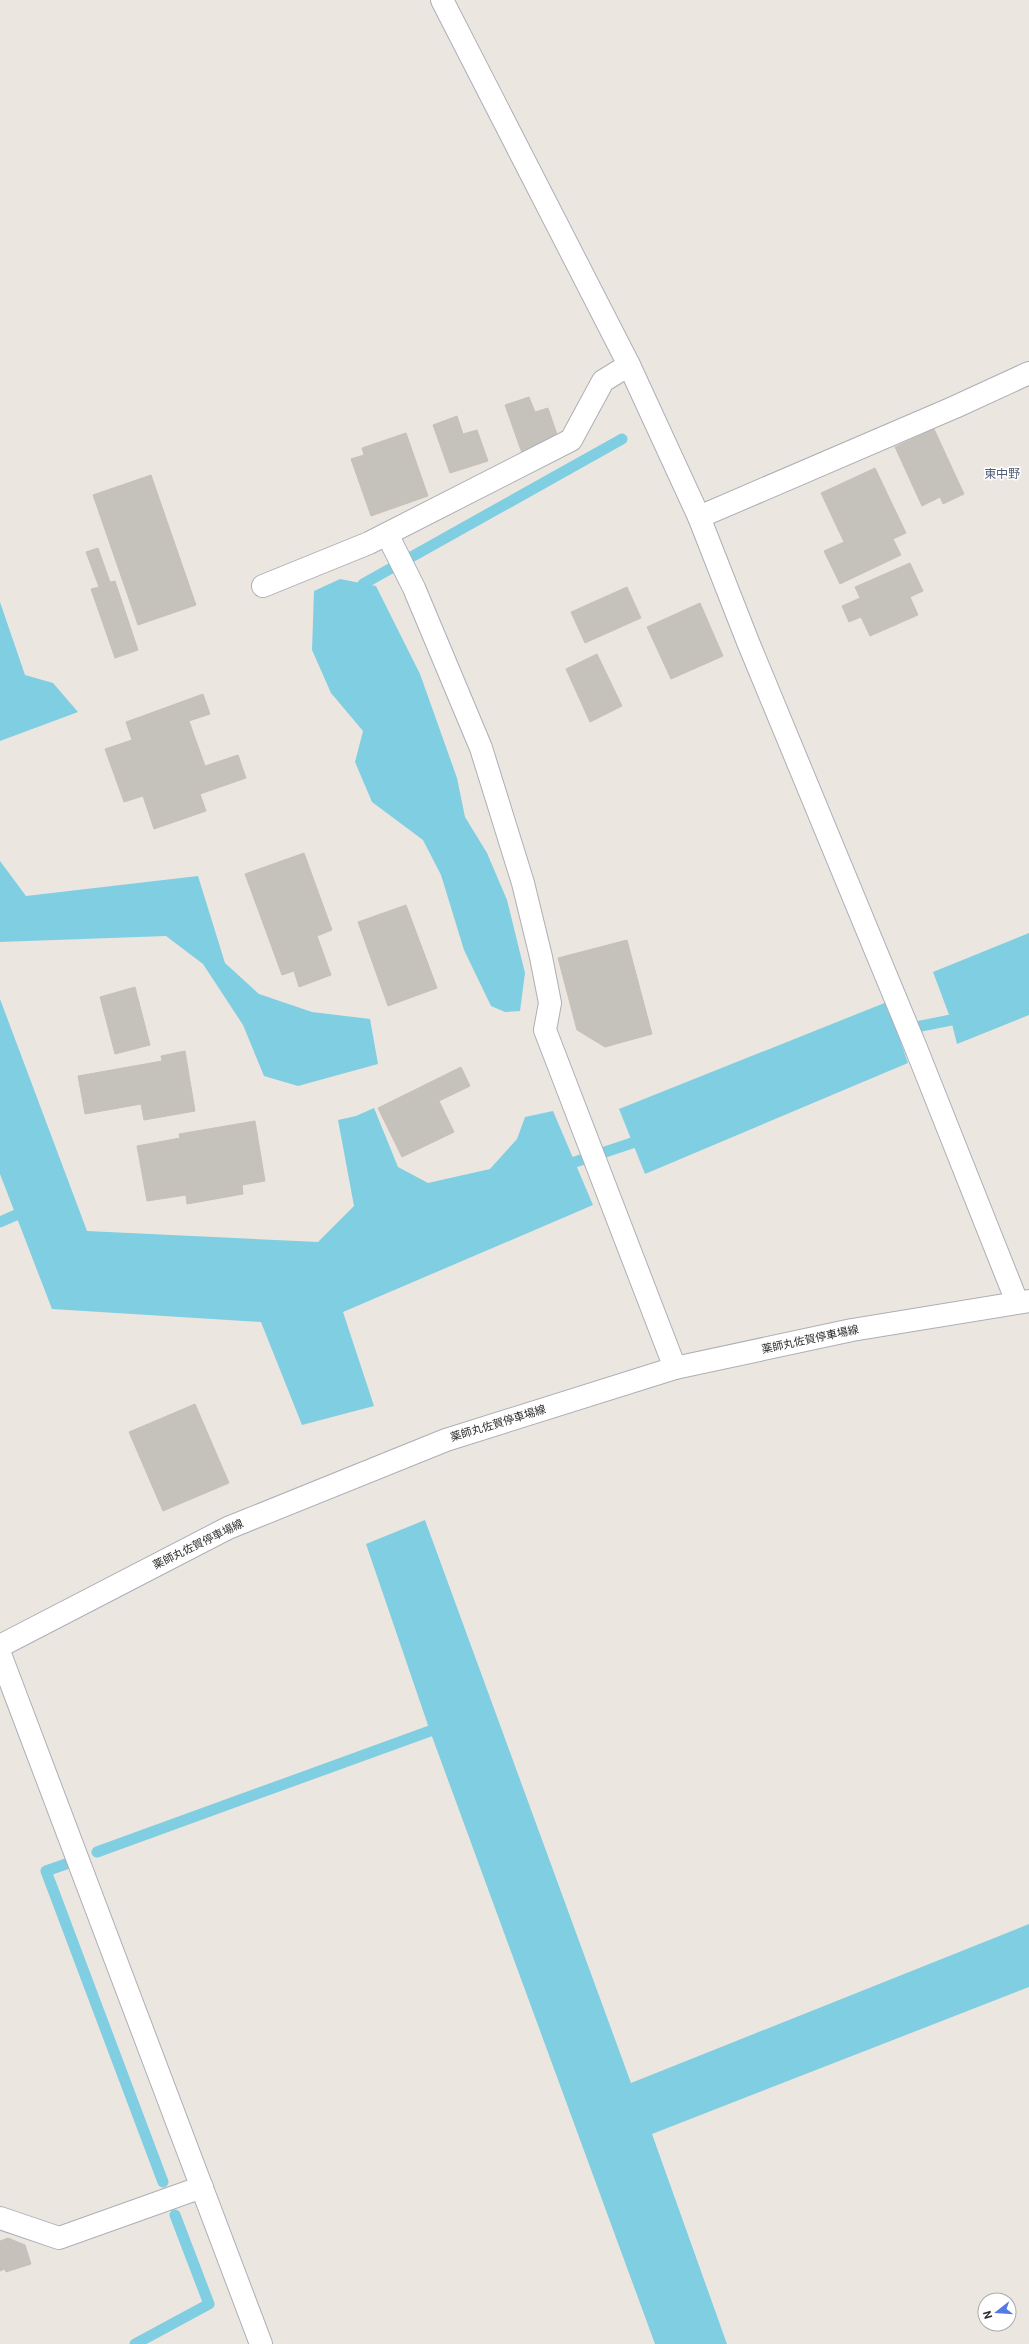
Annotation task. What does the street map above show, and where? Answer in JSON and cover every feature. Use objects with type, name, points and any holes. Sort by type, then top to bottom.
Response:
[{"type":"street","points":[[442,0],[629,365],[699,517],[748,642],[1023,1302]]},
{"type":"street","points":[[263,586],[369,543],[571,440],[603,381],[629,365]]},
{"type":"street","points":[[699,517],[955,407],[1029,373]]},
{"type":"street","points":[[387,534],[414,588],[481,748],[522,883],[541,957],[550,1003],[545,1030],[674,1368]]},
{"type":"street","name":"薬師丸佐賀停車場線","points":[[0,1646],[228,1528],[446,1440],[674,1368],[852,1330],[1023,1302]]},
{"type":"street","points":[[0,1654],[261,2344]]},
{"type":"street","points":[[0,2218],[59,2238],[202,2187]]},
{"type":"water","points":[[340,579],[376,586],[420,674],[457,778],[465,817],[487,853],[507,900],[525,973],[520,1011],[505,1012],[491,1006],[464,950],[441,875],[423,840],[372,802],[355,762],[363,731],[331,693],[312,650],[314,591]]},
{"type":"water","points":[[0,602],[25,675],[53,683],[78,712],[0,741]]},
{"type":"water","points":[[0,861],[26,896],[198,876],[225,963],[259,994],[312,1012],[370,1019],[378,1064],[298,1086],[264,1076],[243,1025],[203,964],[166,936],[0,942]]},
{"type":"water","points":[[1029,933],[1029,1015],[957,1044],[951,1020],[933,972]]},
{"type":"water","points":[[0,999],[87,1231],[318,1242],[354,1206],[338,1120],[356,1116],[374,1108],[398,1167],[428,1183],[490,1169],[517,1139],[525,1117],[553,1111],[593,1205],[343,1312],[374,1406],[302,1425],[261,1322],[52,1309],[0,1174]]},
{"type":"water","points":[[887,1002],[908,1063],[645,1174],[619,1109]]},
{"type":"water","points":[[425,1520],[631,2083],[1029,1924],[1029,1987],[652,2134],[727,2344],[655,2344],[430,1731],[366,1544]]},
{"type":"building","points":[[529,397],[535,412],[548,408],[560,443],[523,456],[505,405]]},
{"type":"building","points":[[457,416],[463,434],[477,430],[488,461],[450,473],[433,425]]},
{"type":"building","points":[[934,429],[964,494],[943,504],[940,497],[922,506],[895,447]]},
{"type":"building","points":[[406,433],[428,496],[371,516],[351,459],[364,455],[362,448]]},
{"type":"building","points":[[875,468],[906,533],[893,539],[901,555],[840,584],[824,551],[844,542],[821,493]]},
{"type":"building","points":[[151,475],[196,605],[138,625],[93,495]]},
{"type":"building","points":[[98,548],[110,582],[115,581],[138,650],[115,658],[91,589],[99,587],[86,552]]},
{"type":"building","points":[[910,563],[923,591],[910,597],[918,615],[870,636],[861,617],[849,622],[842,606],[860,598],[855,587]]},
{"type":"building","points":[[627,587],[641,618],[585,643],[571,612]]},
{"type":"building","points":[[700,603],[723,656],[671,679],[647,627]]},
{"type":"building","points":[[597,654],[622,706],[590,722],[566,669]]},
{"type":"building","points":[[203,694],[210,714],[189,721],[205,766],[238,755],[246,778],[200,794],[206,811],[154,829],[143,796],[124,802],[105,749],[132,740],[126,722]]},
{"type":"building","points":[[304,853],[332,930],[317,936],[331,975],[299,987],[294,971],[282,975],[245,874]]},
{"type":"building","points":[[406,905],[437,988],[388,1006],[358,922]]},
{"type":"building","points":[[627,940],[652,1034],[605,1047],[577,1030],[558,958]]},
{"type":"building","points":[[135,987],[150,1045],[115,1054],[100,997]]},
{"type":"building","points":[[185,1051],[195,1111],[144,1120],[141,1104],[85,1114],[78,1076],[162,1061],[161,1056]]},
{"type":"building","points":[[461,1067],[470,1086],[439,1101],[454,1132],[402,1157],[378,1108]]},
{"type":"building","points":[[255,1121],[265,1181],[242,1185],[243,1194],[187,1204],[186,1195],[147,1201],[137,1146],[180,1138],[179,1134]]},
{"type":"building","points":[[195,1404],[229,1483],[163,1511],[129,1432]]},
{"type":"building","points":[[8,2238],[25,2245],[31,2264],[6,2272],[5,2269],[0,2271],[0,2241]]},
{"type":"waterway","points":[[363,584],[622,439]]},
{"type":"waterway","points":[[896,1031],[951,1020]]},
{"type":"waterway","points":[[575,1162],[632,1143]]},
{"type":"waterway","points":[[0,1222],[16,1215]]},
{"type":"waterway","points":[[97,1852],[430,1731]]},
{"type":"waterway","points":[[66,1864],[46,1871],[163,2182]]},
{"type":"waterway","points":[[135,2344],[209,2304],[175,2215]]},
{"type":"district","name":"東中野","points":[[1002,474]]}]
